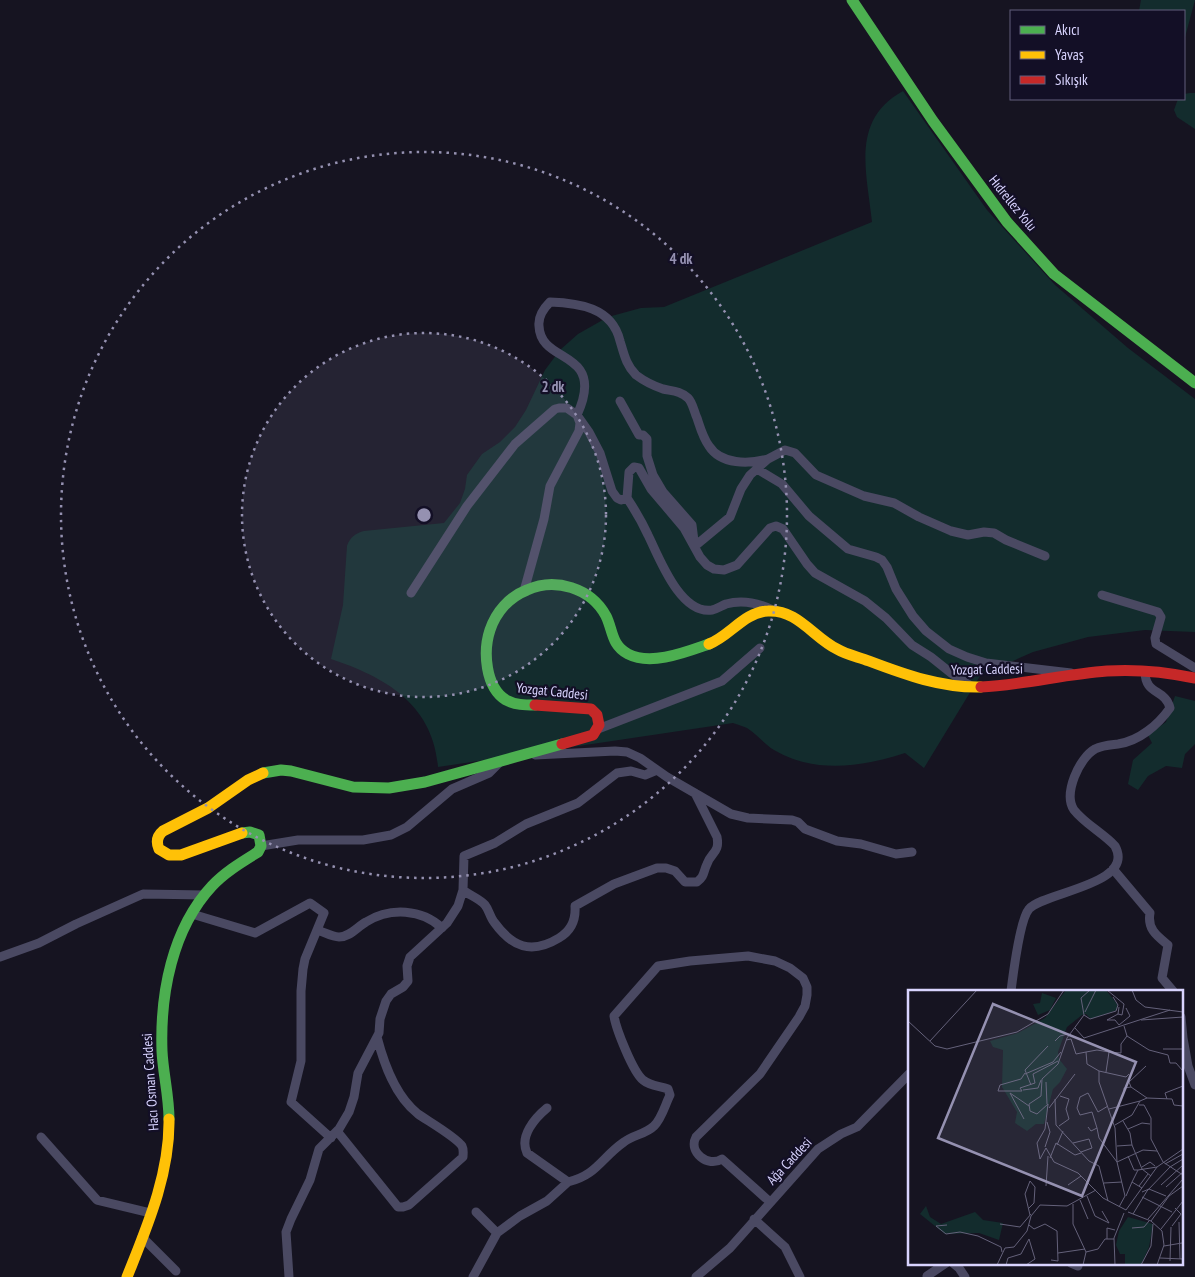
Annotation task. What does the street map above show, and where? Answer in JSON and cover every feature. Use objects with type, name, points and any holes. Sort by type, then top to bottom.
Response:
[{"type":"street","name":"Hıdrellez Yolu","points":[[852,0],[932,121],[1006,222],[1054,274],[1195,384]]},
{"type":"street","points":[[524,591],[544,519],[550,486],[579,431],[580,422],[577,415],[584,395],[582,375],[578,368],[550,348],[543,340],[539,330],[540,316],[550,302],[583,305],[607,319],[616,329],[623,355],[632,371],[654,385],[678,391],[691,402],[706,442],[712,451],[730,460],[746,462],[768,459]]},
{"type":"street","points":[[620,402],[639,435],[643,435],[647,439],[648,461],[657,484],[692,525],[695,546]]},
{"type":"street","points":[[411,593],[467,506],[515,444],[555,409],[567,408],[577,415],[600,453],[614,494],[621,500],[628,498]]},
{"type":"street","points":[[695,546],[730,517],[741,489],[750,475],[768,459],[782,451],[792,451],[816,475],[856,493],[894,503],[918,517],[956,534],[994,533],[1045,556]]},
{"type":"street","points":[[775,611],[760,604],[745,602],[728,604],[713,610],[703,609],[692,604],[679,593],[666,573],[644,526],[628,498],[630,472],[634,467],[639,468],[650,489],[677,519],[700,557],[710,567],[719,570],[729,569],[740,562],[767,530],[773,526],[783,528],[815,573],[864,601],[886,618],[912,645],[972,687]]},
{"type":"street","points":[[757,469],[782,484],[809,516],[848,549],[882,560],[887,567],[896,590],[913,616],[933,638],[949,649],[967,658],[986,663],[1082,674]]},
{"type":"street","name":"Yozgat Caddesi","points":[[598,729],[599,717],[591,709],[515,704],[502,698],[494,687],[488,663],[490,631],[494,620],[502,609],[514,597],[524,591],[535,586],[551,584],[567,586],[581,592],[602,610],[608,621],[612,637],[618,646],[632,656],[642,658],[656,658],[710,644],[753,615],[775,611],[791,615],[835,649],[924,680],[951,686],[972,687],[1035,683],[1082,674],[1145,670],[1195,678]]},
{"type":"street","points":[[1102,596],[1158,612],[1161,617],[1155,638],[1156,644],[1195,668]]},
{"type":"street","points":[[500,762],[489,774],[452,789],[407,827],[390,835],[363,840],[306,839],[259,849],[259,835],[250,831],[238,833],[203,848],[181,853],[164,853],[158,849],[158,836],[163,831],[199,813],[247,781],[265,773],[278,770],[298,772],[346,786],[372,788],[418,783],[590,737],[598,729],[722,680],[760,648]]},
{"type":"street","points":[[1011,990],[1015,960],[1028,910],[1036,903],[1089,885],[1113,869],[1118,858],[1115,846],[1076,812],[1071,802],[1071,793],[1079,766],[1090,752],[1100,747],[1136,738],[1153,727],[1170,708],[1165,697],[1150,687],[1146,680],[1145,670]]},
{"type":"street","points":[[524,755],[621,751],[640,758],[695,793],[737,816],[792,820],[798,822],[805,829],[837,841],[862,844],[896,854],[912,852]]},
{"type":"street","points":[[290,1277],[286,1232],[310,1180],[319,1149],[334,1135],[352,1105],[360,1066],[379,1033],[380,1019],[386,1001],[391,994],[403,987],[408,981],[407,966],[410,957],[442,928],[454,913],[462,890],[463,860],[467,854],[495,843],[526,824],[578,803],[618,773],[631,771],[646,774],[657,770]]},
{"type":"street","points":[[462,890],[484,904],[493,921],[512,942],[521,946],[532,947],[555,940],[565,933],[574,920],[575,906],[614,884],[662,868],[675,871],[685,882],[696,882],[704,874],[706,864],[715,853],[718,844],[717,837],[695,793]]},
{"type":"street","name":"Hacı Osman Caddesi","points":[[127,1277],[162,1179],[170,1131],[169,1103],[162,1047],[163,1013],[173,957],[181,935],[205,895],[220,879],[259,849]]},
{"type":"street","points":[[1113,869],[1150,913],[1150,926],[1154,933],[1168,945],[1162,978],[1171,990]]},
{"type":"street","points":[[0,957],[39,943],[143,894],[205,895]]},
{"type":"street","points":[[192,914],[255,933],[310,903],[324,913],[303,968],[301,991],[302,1061],[292,1102],[334,1135],[400,1207],[409,1205],[463,1157],[463,1150],[461,1144],[416,1112],[402,1096],[389,1074],[377,1037]]},
{"type":"street","points":[[317,930],[337,937],[343,936],[350,934],[365,922],[378,916],[410,912],[430,919],[442,928]]},
{"type":"street","points":[[473,1277],[497,1233],[520,1216],[547,1201],[568,1182],[591,1172],[623,1142],[654,1126],[658,1121],[670,1095],[668,1089],[642,1080],[615,1026],[614,1016],[658,966],[748,956],[775,961],[800,975],[807,987],[805,1006],[760,1074],[696,1136],[694,1147],[701,1157],[708,1162],[715,1163],[722,1159],[770,1202]]},
{"type":"street","points":[[1182,1038],[1188,1066],[1195,1085]]},
{"type":"street","name":"Ağa Caddesi","points":[[696,1277],[722,1256],[818,1149],[833,1138],[857,1127],[908,1075]]},
{"type":"street","points":[[547,1108],[529,1129],[524,1141],[525,1149],[527,1153],[568,1182]]},
{"type":"street","points":[[41,1137],[98,1200],[151,1213]]},
{"type":"street","points":[[476,1212],[497,1233]]},
{"type":"street","points":[[754,1219],[785,1247],[800,1277]]},
{"type":"street","points":[[142,1237],[176,1271]]},
{"type":"street","points":[[927,1276],[945,1264]]},
{"type":"street","points":[[954,1264],[960,1268],[965,1277]]},
{"type":"green space","points":[[1141,0],[1195,0],[1185,37],[1185,10],[1139,10]]},
{"type":"green space","points":[[903,91],[987,210],[1055,285],[1128,348],[1195,399],[1195,632],[1145,630],[1088,637],[1033,652],[980,676],[924,768],[905,753],[855,765],[839,766],[806,763],[774,750],[747,728],[733,723],[438,767],[434,745],[427,726],[403,696],[387,684],[370,675],[331,659],[343,605],[347,546],[350,540],[356,534],[364,531],[444,523],[460,503],[467,475],[482,454],[500,442],[515,427],[526,410],[545,370],[560,350],[578,334],[608,317],[641,308],[664,307],[872,222],[866,167],[866,149],[869,132],[875,117],[886,103]]},
{"type":"green space","points":[[1195,93],[1195,129],[1177,117],[1174,110],[1178,100],[1185,100],[1185,94]]},
{"type":"green space","points":[[1175,696],[1195,701],[1195,744],[1185,754],[1182,768],[1166,766],[1148,776],[1138,790],[1128,784],[1133,760],[1152,743],[1148,735],[1166,722]]},
{"type":"traffic: fast","points":[[852,0],[933,121],[1007,222],[1054,274],[1195,383]]},
{"type":"traffic: fast","points":[[535,705],[513,703],[499,694],[490,678],[486,658],[490,630],[496,617],[514,597],[538,586],[560,585],[582,592],[591,598],[606,616],[615,642],[628,654],[647,659],[658,658],[690,651],[709,644]]},
{"type":"traffic: fast","points":[[263,773],[281,770],[291,771],[353,787],[389,788],[425,782],[562,744]]},
{"type":"traffic: fast","points":[[169,1119],[162,1051],[162,1029],[163,1007],[171,963],[178,942],[198,903],[222,876],[258,852],[261,846],[259,835],[250,832],[242,833]]},
{"type":"traffic: slow","points":[[709,644],[724,636],[752,615],[759,612],[778,612],[797,619],[841,651],[865,660],[924,680],[967,687],[981,687]]},
{"type":"traffic: slow","points":[[242,833],[181,855],[169,855],[159,849],[158,844],[158,837],[163,831],[208,808],[248,780],[263,773]]},
{"type":"traffic: slow","points":[[127,1277],[156,1200],[166,1160],[169,1119]]},
{"type":"traffic: jam","points":[[981,687],[1118,670],[1173,674],[1195,678]]},
{"type":"traffic: jam","points":[[535,705],[591,709],[597,715],[599,725],[593,735],[562,744]]}]
